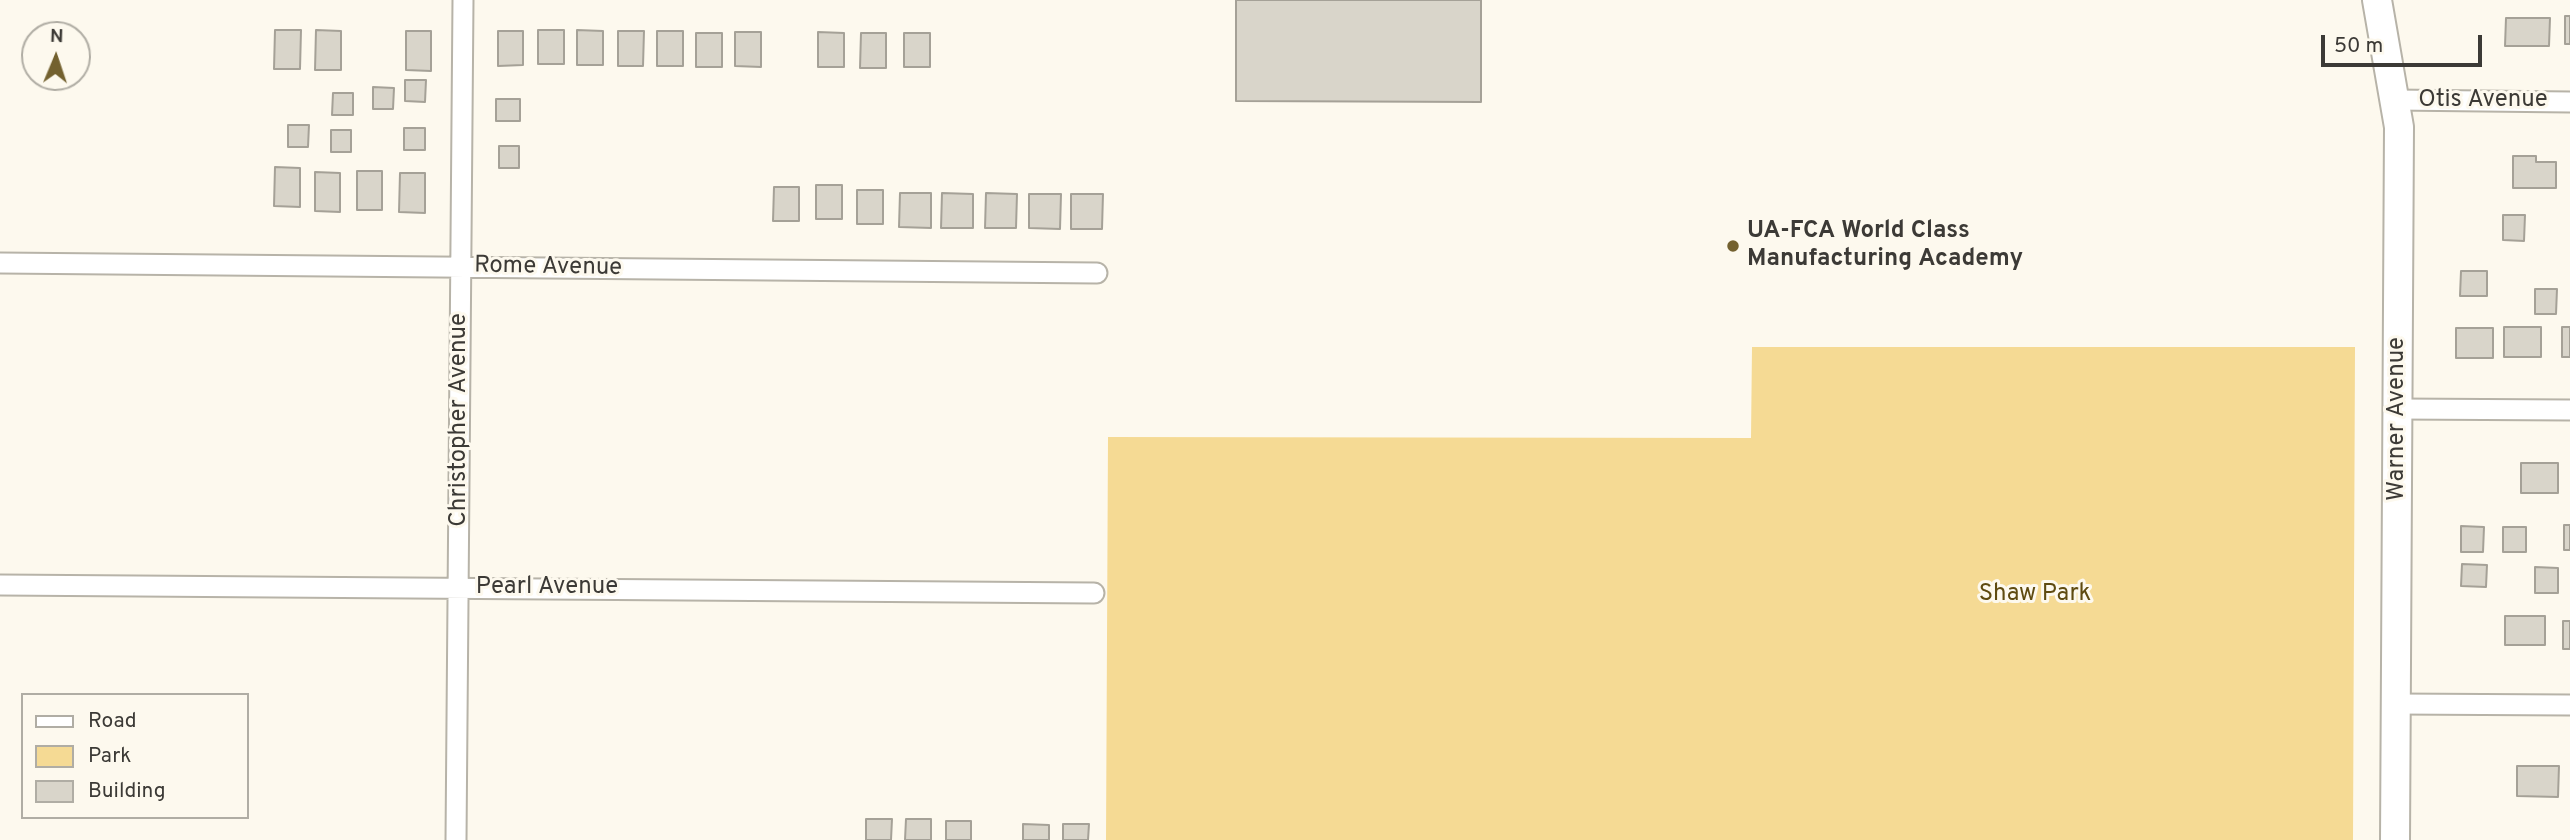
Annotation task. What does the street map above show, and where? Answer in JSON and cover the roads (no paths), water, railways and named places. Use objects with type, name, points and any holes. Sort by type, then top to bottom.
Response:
[{"type":"street","name":"Christopher Avenue","points":[[456,840],[463,0]]},
{"type":"street","name":"Warner Avenue","points":[[2377,0],[2399,127],[2395,840]]},
{"type":"street","name":"Otis Avenue","points":[[2395,100],[2570,102]]},
{"type":"street","name":"Rome Avenue","points":[[0,262],[1097,273]]},
{"type":"street","points":[[2398,409],[2570,410]]},
{"type":"street","name":"Pearl Avenue","points":[[0,585],[1094,593]]},
{"type":"street","points":[[2396,704],[2570,705]]},
{"type":"place","name":"UA-FCA World Class Manufacturing Academy","points":[[1733,246]]},
{"type":"park label","name":"Shaw Park","points":[[2035,595]]}]
